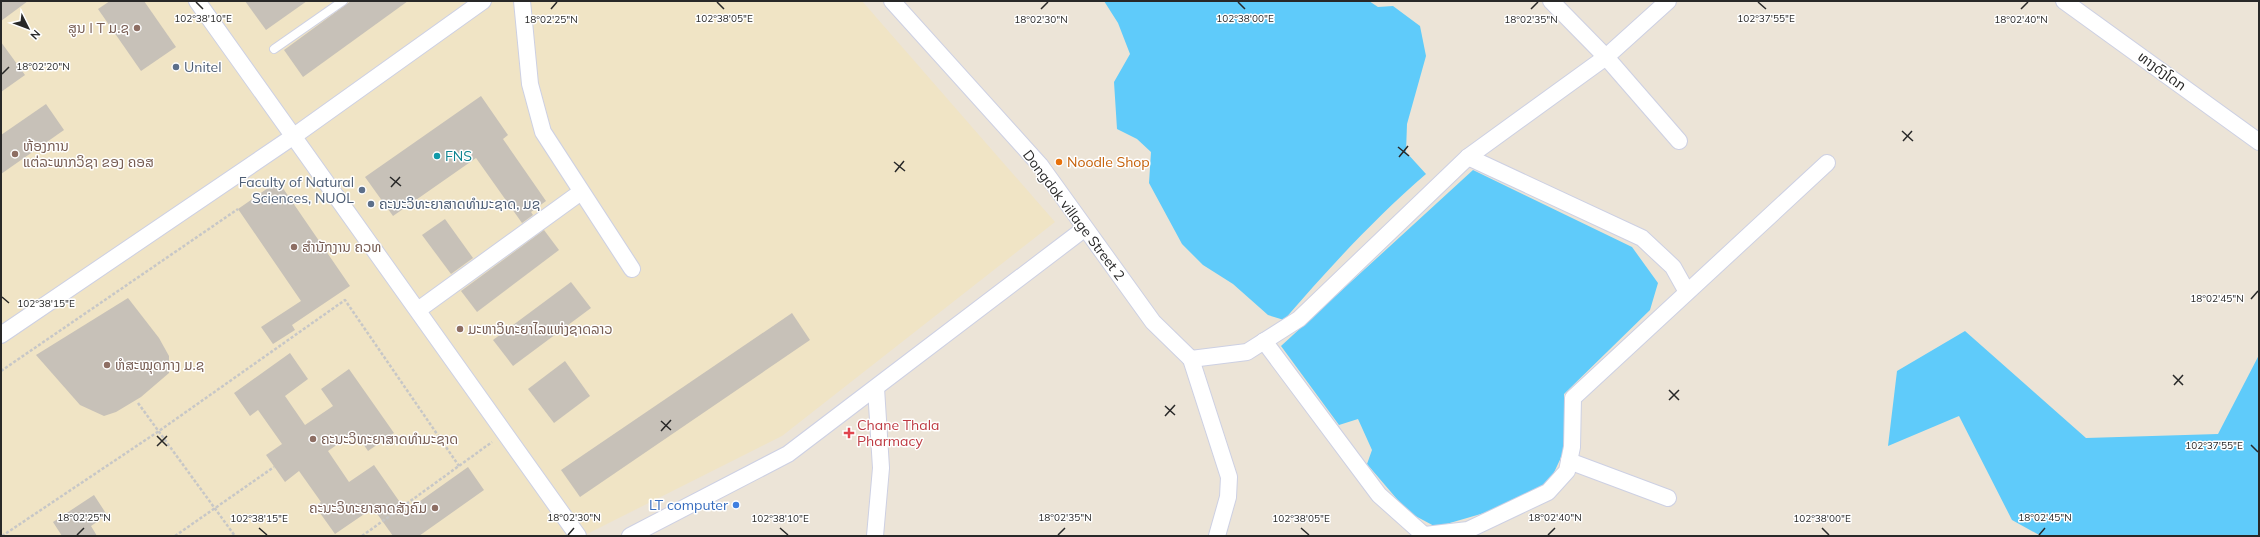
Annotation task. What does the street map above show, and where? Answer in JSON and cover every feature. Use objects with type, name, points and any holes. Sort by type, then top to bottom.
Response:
[{"type":"street","points":[[197,1],[578,536]]},
{"type":"street","points":[[1,335],[294,136],[483,1]]},
{"type":"street","points":[[522,1],[530,84],[543,132],[632,269]]},
{"type":"street","name":"Dongdok village Street 2","points":[[892,1],[1040,165],[1084,229],[1153,322],[1191,359]]},
{"type":"street","points":[[1551,1],[1606,57],[1679,141]]},
{"type":"street","points":[[1217,536],[1228,497],[1229,477],[1191,359],[1247,352],[1299,319],[1468,157],[1606,57],[1668,1]]},
{"type":"street","name":"ທາງດົງໂດກ","points":[[2064,1],[2259,142]]},
{"type":"street","points":[[1468,157],[1642,238],[1674,267],[1687,292]]},
{"type":"street","points":[[1264,341],[1379,495],[1425,536],[1468,530],[1548,492],[1567,471],[1572,447],[1573,398],[1827,163]]},
{"type":"street","points":[[418,310],[581,192]]},
{"type":"street","points":[[630,536],[788,454],[1084,229]]},
{"type":"street","points":[[875,536],[881,468],[876,388]]},
{"type":"street","points":[[1569,461],[1668,498]]},
{"type":"lane","points":[[274,49],[343,1]]},
{"type":"path","points":[[1,371],[238,209]]},
{"type":"path","points":[[2,536],[159,431],[345,300],[459,466]]},
{"type":"path","points":[[138,403],[235,536]]},
{"type":"path","points":[[362,536],[506,433]]},
{"type":"path","points":[[174,536],[274,467]]},
{"type":"shaded area","name":"ມະຫາວິທະຍາໄລແຫ່ງຊາດລາວ","points":[[1,1],[862,1],[1055,222],[782,436],[583,536],[1,536]]},
{"type":"water","points":[[1104,1],[1369,1],[1378,7],[1393,6],[1420,26],[1426,56],[1407,124],[1406,152],[1426,174],[1388,208],[1352,244],[1284,320],[1268,315],[1233,284],[1203,265],[1182,244],[1149,183],[1151,152],[1137,139],[1117,129],[1114,82],[1130,54],[1118,23]]},
{"type":"water","points":[[1473,170],[1632,247],[1658,283],[1650,310],[1564,394],[1564,451],[1550,481],[1498,509],[1436,527],[1408,512],[1367,464],[1372,450],[1358,419],[1339,425],[1281,346]]},
{"type":"water","points":[[1965,331],[2086,438],[2218,434],[2259,355],[2259,536],[2041,536],[2012,520],[1959,416],[1888,446],[1897,371]]},
{"type":"building","points":[[1,1],[28,1],[1,21]]},
{"type":"building","name":"ສູນ I T ມ.ຊ","points":[[110,1],[144,1],[176,47],[141,71],[98,9]]},
{"type":"building","points":[[245,1],[307,1],[266,30]]},
{"type":"building","points":[[351,1],[408,1],[303,77],[284,50]]},
{"type":"building","points":[[1,42],[25,75],[1,92]]},
{"type":"building","name":"FNS","points":[[481,96],[508,135],[503,139],[546,201],[531,212],[533,215],[522,223],[476,158],[393,216],[365,177]]},
{"type":"building","name":"ຫ້ອງການ ແຕ່ລະພາກວິຊາ ຂອງ ຄອສ","points":[[46,104],[64,130],[1,174],[1,135]]},
{"type":"building","name":"ສຳນັກງານ ຄວທ","points":[[278,181],[350,286],[292,325],[295,330],[273,344],[261,327],[301,301],[238,209]]},
{"type":"building","points":[[445,219],[473,258],[451,274],[422,235]]},
{"type":"building","points":[[544,230],[559,250],[477,312],[461,291]]},
{"type":"building","points":[[571,282],[591,308],[513,366],[493,340]]},
{"type":"building","name":"ຫໍສະໝຸດກາງ ມ.ຊ","points":[[128,298],[159,338],[169,356],[169,373],[141,397],[116,412],[104,416],[80,405],[36,355]]},
{"type":"building","points":[[792,313],[810,340],[580,497],[561,470]]},
{"type":"building","name":"ຄະນະວິທະຍາສາດທຳມະຊາດ","points":[[290,353],[308,379],[285,396],[305,425],[333,406],[321,389],[349,369],[394,433],[368,451],[355,432],[328,451],[349,482],[374,465],[406,511],[468,467],[484,490],[419,536],[393,536],[373,508],[335,534],[315,506],[321,502],[299,471],[285,482],[266,455],[282,444],[258,410],[250,416],[234,393]]},
{"type":"building","points":[[565,361],[590,396],[554,423],[528,389]]},
{"type":"building","points":[[94,495],[107,515],[91,526],[97,536],[62,536],[53,522]]},
{"type":"place","name":"ສູນ I T ມ.ຊ","points":[[137,28]]},
{"type":"place","name":"Unitel","points":[[176,67]]},
{"type":"place","name":"ຫ້ອງການ ແຕ່ລະພາກວິຊາ ຂອງ ຄອສ","points":[[15,154]]},
{"type":"place","name":"FNS","points":[[437,156]]},
{"type":"place","name":"Noodle Shop","points":[[1059,162]]},
{"type":"place","name":"Faculty of Natural Sciences, NUOL","points":[[362,190]]},
{"type":"place","name":"ຄະນະວິທະຍາສາດທໍາມະຊາດ, ມຊ","points":[[371,204]]},
{"type":"place","name":"ສຳນັກງານ ຄວທ","points":[[294,247]]},
{"type":"place","name":"ມະຫາວິທະຍາໄລແຫ່ງຊາດລາວ","points":[[460,329]]},
{"type":"place","name":"ຫໍສະໝຸດກາງ ມ.ຊ","points":[[107,365]]},
{"type":"place","name":"Chane Thala Pharmacy","points":[[849,433]]},
{"type":"place","name":"ຄະນະວິທະຍາສາດທຳມະຊາດ","points":[[313,439]]},
{"type":"place","name":"LT computer","points":[[736,505]]},
{"type":"place","name":"ຄະນະວິທະຍາສາດສັງຄົມ","points":[[435,508]]}]
